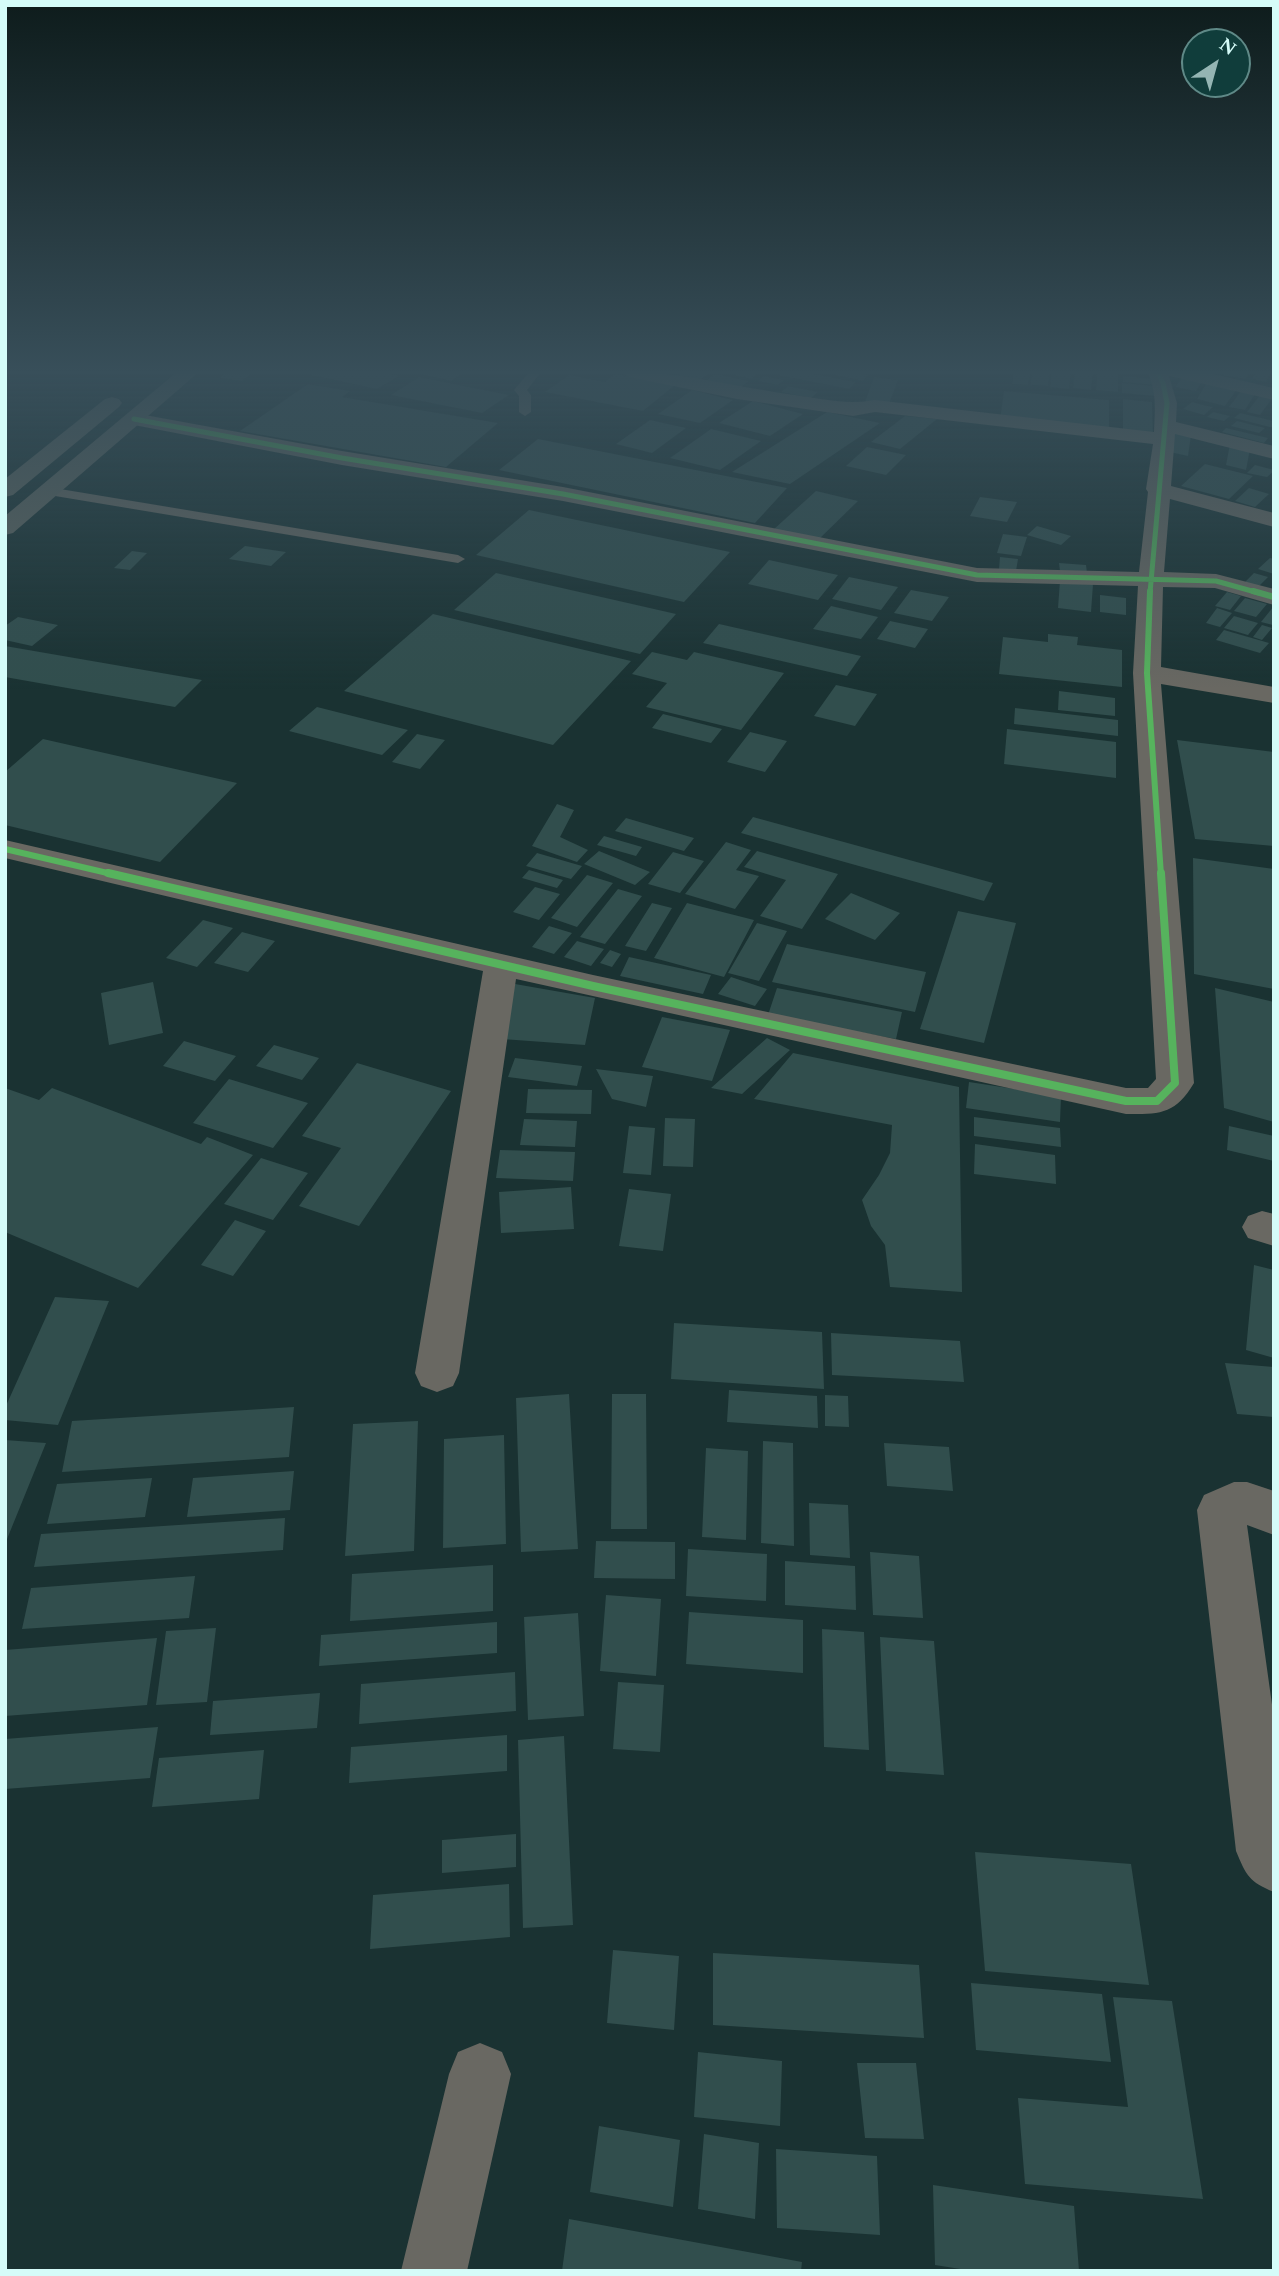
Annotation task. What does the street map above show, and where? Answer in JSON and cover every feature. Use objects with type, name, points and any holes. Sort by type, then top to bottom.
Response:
[{"type":"highway","points":[[5,490],[21,477]]},
{"type":"highway","points":[[5,528],[64,477]]},
{"type":"street","points":[[460,477],[563,494],[978,575],[1216,580],[1274,597]]},
{"type":"street","points":[[5,849],[501,965],[1112,1098],[1157,1101],[1175,1083],[1147,673],[1158,477]]},
{"type":"street","points":[[1157,489],[1274,520]]},
{"type":"street","points":[[1147,673],[1274,695]]},
{"type":"street","points":[[437,1373],[501,965]]},
{"type":"street","points":[[1274,1513],[1241,1502],[1230,1503],[1221,1510],[1264,1852],[1274,1864]]},
{"type":"street","points":[[434,2271],[480,2074]]},
{"type":"lane","points":[[48,491],[458,559]]},
{"type":"building","points":[[534,477],[732,477],[787,488],[755,523]]},
{"type":"building","points":[[757,477],[800,477],[790,484]]},
{"type":"building","points":[[1191,477],[1252,477],[1229,499],[1181,486]]},
{"type":"building","points":[[1249,488],[1269,494],[1255,507],[1235,501]]},
{"type":"building","points":[[816,491],[858,501],[817,541],[773,530]]},
{"type":"building","points":[[980,497],[1017,502],[1007,522],[970,516]]},
{"type":"building","points":[[529,510],[730,552],[684,602],[476,555]]},
{"type":"building","points":[[1037,526],[1071,536],[1061,545],[1027,535]]},
{"type":"building","points":[[1003,534],[1027,537],[1021,556],[997,553]]},
{"type":"building","points":[[245,546],[286,552],[271,566],[229,559]]},
{"type":"building","points":[[132,551],[147,553],[130,570],[114,568]]},
{"type":"building","points":[[1000,557],[1018,559],[1016,571],[999,569]]},
{"type":"building","points":[[1270,558],[1274,559],[1274,574],[1258,569]]},
{"type":"building","points":[[769,560],[838,575],[818,600],[748,584]]},
{"type":"building","points":[[1059,563],[1086,565],[1087,573],[1060,571]]},
{"type":"building","points":[[496,573],[676,614],[640,654],[454,610]]},
{"type":"building","points":[[1254,573],[1268,577],[1257,588],[1243,584]]},
{"type":"building","points":[[849,577],[898,587],[881,610],[832,599]]},
{"type":"building","points":[[1060,581],[1093,584],[1091,612],[1058,608]]},
{"type":"building","points":[[911,590],[949,597],[932,621],[894,613]]},
{"type":"building","points":[[1227,592],[1241,596],[1230,610],[1215,606]]},
{"type":"building","points":[[1100,595],[1126,598],[1126,615],[1100,612]]},
{"type":"building","points":[[1245,598],[1267,604],[1256,617],[1234,611]]},
{"type":"building","points":[[831,606],[878,617],[861,639],[813,629]]},
{"type":"building","points":[[1274,606],[1273,625],[1261,622]]},
{"type":"building","points":[[1217,608],[1232,613],[1220,627],[1206,623]]},
{"type":"building","points":[[433,614],[631,661],[553,745],[344,691]]},
{"type":"building","points":[[1234,616],[1258,623],[1248,635],[1224,628]]},
{"type":"building","points":[[18,617],[58,625],[32,646],[5,640],[5,626]]},
{"type":"building","points":[[890,621],[928,629],[915,648],[877,639]]},
{"type":"building","points":[[719,624],[861,656],[847,676],[703,643]]},
{"type":"building","points":[[1262,625],[1272,628],[1262,640],[1253,637]]},
{"type":"building","points":[[1224,630],[1269,643],[1260,653],[1216,640]]},
{"type":"building","points":[[1048,634],[1078,637],[1077,645],[1122,650],[1122,687],[999,674],[1003,637],[1048,642]]},
{"type":"building","points":[[5,646],[202,680],[175,707],[5,677]]},
{"type":"building","points":[[652,652],[687,660],[694,652],[784,673],[741,730],[646,707],[667,683],[632,674]]},
{"type":"building","points":[[836,685],[877,694],[855,726],[814,716]]},
{"type":"building","points":[[1059,691],[1115,698],[1115,716],[1058,710]]},
{"type":"building","points":[[317,707],[408,730],[382,755],[289,731]]},
{"type":"building","points":[[1015,708],[1118,720],[1118,736],[1014,724]]},
{"type":"building","points":[[663,714],[722,729],[711,743],[652,728]]},
{"type":"building","points":[[1007,729],[1116,742],[1116,778],[1004,764]]},
{"type":"building","points":[[750,732],[787,741],[765,772],[727,762]]},
{"type":"building","points":[[417,734],[445,740],[420,769],[392,762]]},
{"type":"building","points":[[43,739],[237,783],[160,862],[5,825],[5,772]]},
{"type":"building","points":[[1177,740],[1274,752],[1274,846],[1195,839]]},
{"type":"building","points":[[557,804],[574,810],[560,837],[588,850],[577,862],[532,846]]},
{"type":"building","points":[[753,817],[993,883],[984,901],[741,833]]},
{"type":"building","points":[[626,818],[694,838],[684,851],[615,831]]},
{"type":"building","points":[[604,836],[642,847],[636,856],[597,845]]},
{"type":"building","points":[[726,842],[751,850],[736,870],[759,876],[735,909],[685,894]]},
{"type":"building","points":[[599,851],[650,872],[635,885],[584,864]]},
{"type":"building","points":[[757,851],[838,874],[802,929],[760,916],[786,880],[744,867]]},
{"type":"building","points":[[673,852],[704,861],[680,893],[648,884]]},
{"type":"building","points":[[537,853],[582,866],[571,879],[526,866]]},
{"type":"building","points":[[1193,858],[1274,869],[1274,989],[1194,974]]},
{"type":"building","points":[[529,870],[563,880],[557,888],[522,878]]},
{"type":"building","points":[[587,875],[613,883],[577,927],[551,918]]},
{"type":"building","points":[[535,887],[560,894],[539,920],[513,912]]},
{"type":"building","points":[[618,889],[642,896],[605,944],[580,937]]},
{"type":"building","points":[[851,893],[900,913],[875,940],[825,919]]},
{"type":"building","points":[[652,903],[672,908],[646,951],[625,946]]},
{"type":"building","points":[[687,903],[754,920],[724,977],[654,958]]},
{"type":"building","points":[[958,911],[1016,923],[984,1043],[920,1029]]},
{"type":"building","points":[[203,920],[233,928],[197,967],[166,958]]},
{"type":"building","points":[[757,923],[787,931],[759,981],[728,973]]},
{"type":"building","points":[[549,926],[572,933],[554,954],[532,947]]},
{"type":"building","points":[[242,932],[275,941],[248,972],[214,963]]},
{"type":"building","points":[[577,941],[604,949],[591,966],[564,957]]},
{"type":"building","points":[[787,944],[926,972],[915,1012],[772,982]]},
{"type":"building","points":[[610,950],[621,954],[612,967],[600,963]]},
{"type":"building","points":[[629,957],[711,975],[703,994],[620,976]]},
{"type":"building","points":[[731,977],[767,989],[755,1006],[718,994]]},
{"type":"building","points":[[153,982],[163,1033],[109,1045],[101,993]]},
{"type":"building","points":[[515,984],[595,998],[585,1045],[502,1039]]},
{"type":"building","points":[[777,988],[902,1012],[896,1039],[768,1015]]},
{"type":"building","points":[[1215,988],[1274,1002],[1274,1122],[1224,1108]]},
{"type":"building","points":[[662,1017],[730,1030],[712,1081],[642,1067]]},
{"type":"building","points":[[767,1038],[790,1050],[742,1094],[711,1088]]},
{"type":"building","points":[[184,1041],[236,1056],[215,1081],[163,1066]]},
{"type":"building","points":[[274,1045],[319,1058],[302,1080],[256,1066]]},
{"type":"building","points":[[793,1053],[959,1087],[962,1292],[890,1287],[885,1245],[871,1226],[862,1200],[890,1153],[892,1125],[754,1099]]},
{"type":"building","points":[[515,1058],[582,1066],[577,1086],[508,1077]]},
{"type":"building","points":[[357,1063],[451,1091],[359,1226],[299,1206],[341,1148],[302,1136]]},
{"type":"building","points":[[596,1069],[653,1076],[646,1107],[612,1099]]},
{"type":"building","points":[[229,1079],[308,1103],[273,1148],[193,1123]]},
{"type":"building","points":[[969,1082],[1061,1096],[1060,1122],[966,1108]]},
{"type":"building","points":[[5,1088],[39,1100],[52,1088],[201,1144],[207,1137],[253,1155],[138,1288],[5,1232]]},
{"type":"building","points":[[528,1089],[592,1090],[591,1114],[526,1113]]},
{"type":"building","points":[[974,1117],[1060,1128],[1061,1147],[974,1136]]},
{"type":"building","points":[[665,1118],[695,1119],[693,1167],[663,1166]]},
{"type":"building","points":[[524,1119],[577,1121],[575,1147],[520,1145]]},
{"type":"building","points":[[629,1126],[655,1128],[651,1175],[623,1173]]},
{"type":"building","points":[[1229,1126],[1274,1136],[1274,1161],[1227,1150]]},
{"type":"building","points":[[975,1144],[1055,1155],[1056,1184],[974,1174]]},
{"type":"building","points":[[500,1150],[575,1152],[573,1181],[496,1178]]},
{"type":"building","points":[[261,1158],[308,1173],[273,1220],[224,1204]]},
{"type":"building","points":[[571,1187],[574,1229],[501,1233],[499,1192]]},
{"type":"building","points":[[629,1189],[671,1194],[663,1251],[619,1246]]},
{"type":"building","points":[[235,1220],[266,1231],[233,1276],[201,1265]]},
{"type":"building","points":[[1254,1265],[1274,1270],[1274,1358],[1246,1350]]},
{"type":"building","points":[[55,1297],[109,1301],[58,1425],[5,1420],[5,1408]]},
{"type":"building","points":[[674,1323],[822,1332],[824,1389],[671,1379]]},
{"type":"building","points":[[831,1333],[960,1341],[964,1382],[832,1375]]},
{"type":"building","points":[[1225,1363],[1274,1367],[1274,1417],[1237,1414]]},
{"type":"building","points":[[729,1390],[817,1396],[818,1428],[727,1422]]},
{"type":"building","points":[[569,1394],[578,1549],[521,1552],[516,1398]]},
{"type":"building","points":[[612,1394],[646,1394],[647,1529],[611,1529]]},
{"type":"building","points":[[825,1395],[848,1396],[849,1427],[825,1426]]},
{"type":"building","points":[[294,1407],[289,1457],[62,1472],[72,1421]]},
{"type":"building","points":[[418,1421],[414,1551],[345,1556],[353,1424]]},
{"type":"building","points":[[504,1435],[506,1544],[443,1548],[444,1439]]},
{"type":"building","points":[[5,1440],[46,1443],[5,1544]]},
{"type":"building","points":[[763,1441],[793,1443],[794,1546],[761,1543]]},
{"type":"building","points":[[884,1443],[949,1447],[953,1491],[887,1486]]},
{"type":"building","points":[[706,1448],[748,1451],[746,1540],[702,1537]]},
{"type":"building","points":[[294,1471],[290,1510],[187,1517],[193,1478]]},
{"type":"building","points":[[152,1478],[145,1517],[47,1524],[57,1484]]},
{"type":"building","points":[[809,1503],[848,1505],[850,1558],[810,1555]]},
{"type":"building","points":[[285,1518],[283,1550],[34,1567],[41,1534]]},
{"type":"building","points":[[596,1541],[675,1542],[675,1579],[594,1578]]},
{"type":"building","points":[[688,1549],[767,1554],[766,1601],[686,1596]]},
{"type":"building","points":[[870,1552],[919,1556],[923,1618],[873,1615]]},
{"type":"building","points":[[785,1561],[855,1566],[856,1610],[785,1605]]},
{"type":"building","points":[[493,1565],[493,1611],[350,1621],[352,1574]]},
{"type":"building","points":[[195,1576],[189,1618],[22,1629],[31,1588]]},
{"type":"building","points":[[606,1595],[661,1599],[656,1676],[600,1671]]},
{"type":"building","points":[[689,1612],[803,1620],[803,1673],[686,1664]]},
{"type":"building","points":[[578,1613],[584,1716],[528,1720],[524,1617]]},
{"type":"building","points":[[497,1622],[497,1653],[319,1666],[321,1635]]},
{"type":"building","points":[[216,1628],[207,1702],[156,1705],[166,1631]]},
{"type":"building","points":[[822,1629],[864,1632],[869,1750],[824,1747]]},
{"type":"building","points":[[880,1637],[934,1641],[944,1775],[886,1771]]},
{"type":"building","points":[[157,1638],[147,1705],[5,1716],[5,1650]]},
{"type":"building","points":[[515,1672],[516,1711],[359,1724],[361,1684]]},
{"type":"building","points":[[618,1682],[664,1685],[660,1752],[613,1749]]},
{"type":"building","points":[[320,1693],[317,1728],[210,1735],[213,1701]]},
{"type":"building","points":[[158,1727],[150,1778],[5,1789],[5,1739]]},
{"type":"building","points":[[507,1735],[507,1771],[349,1783],[351,1747]]},
{"type":"building","points":[[564,1736],[573,1925],[523,1928],[518,1740]]},
{"type":"building","points":[[264,1750],[259,1799],[152,1807],[159,1758]]},
{"type":"building","points":[[516,1834],[516,1867],[442,1873],[442,1840]]},
{"type":"building","points":[[975,1852],[1131,1864],[1149,1985],[985,1971]]},
{"type":"building","points":[[509,1884],[510,1937],[370,1949],[373,1895]]},
{"type":"building","points":[[613,1950],[679,1956],[674,2030],[607,2023]]},
{"type":"building","points":[[713,1953],[919,1965],[924,2038],[713,2025]]},
{"type":"building","points":[[971,1983],[1102,1994],[1111,2062],[976,2050]]},
{"type":"building","points":[[1113,1997],[1172,2001],[1203,2199],[1025,2184],[1018,2098],[1128,2107]]},
{"type":"building","points":[[698,2052],[782,2061],[780,2126],[694,2117]]},
{"type":"building","points":[[857,2063],[916,2063],[924,2139],[865,2138]]},
{"type":"building","points":[[599,2126],[680,2140],[673,2207],[590,2192]]},
{"type":"building","points":[[704,2134],[759,2143],[755,2219],[698,2209]]},
{"type":"building","points":[[776,2149],[877,2156],[880,2235],[777,2228]]},
{"type":"building","points":[[933,2185],[1074,2206],[1079,2271],[973,2271],[935,2265]]},
{"type":"building","points":[[569,2219],[802,2262],[801,2271],[562,2271]]},
{"type":"cycle path","points":[[460,477],[563,494],[977,575],[1216,581],[1274,597]]},
{"type":"cycle path","points":[[5,849],[593,986],[1126,1101],[1157,1101],[1175,1083],[1147,673],[1151,579],[1160,477]]}]
